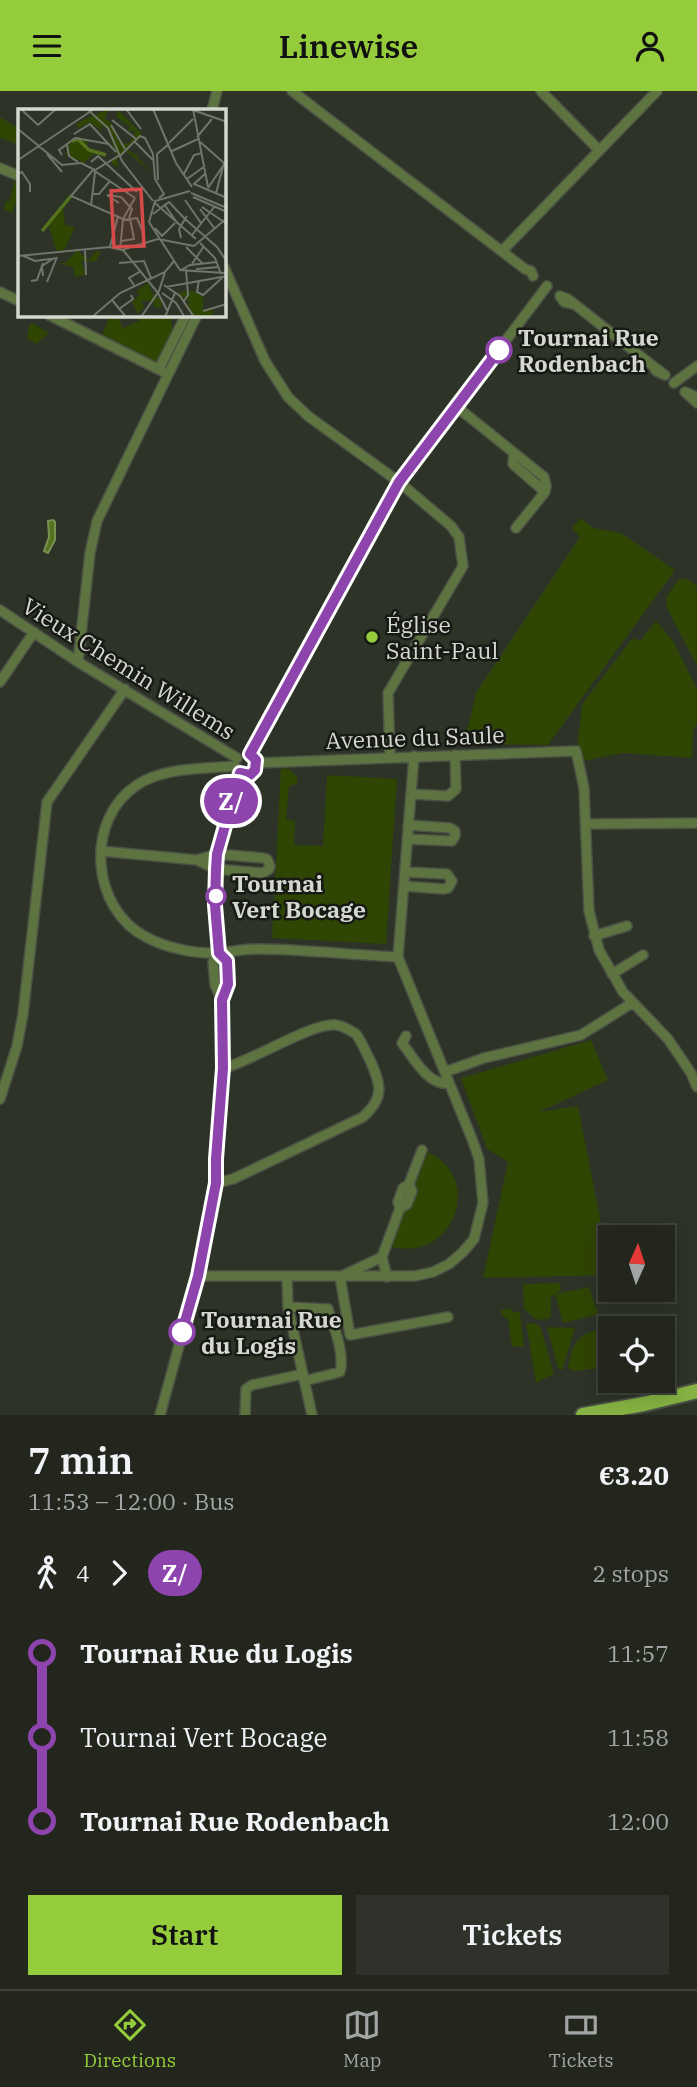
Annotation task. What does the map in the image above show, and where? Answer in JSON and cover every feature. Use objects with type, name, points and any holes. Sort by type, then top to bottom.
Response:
[{"type":"main road","points":[[583,1415],[632,1407],[697,1391]]},
{"type":"street","points":[[212,109],[218,91]]},
{"type":"street","points":[[292,91],[531,271],[560,296],[568,299],[656,371],[685,392],[697,397]]},
{"type":"street","points":[[541,91],[599,150]]},
{"type":"street","points":[[502,251],[657,91]]},
{"type":"street","points":[[0,168],[18,176]]},
{"type":"street","points":[[226,272],[265,361],[288,397],[308,416],[399,482],[451,526],[459,537],[463,566],[388,692],[390,757]]},
{"type":"street","points":[[250,754],[399,482],[547,286]]},
{"type":"street","points":[[0,292],[18,300]]},
{"type":"street","points":[[53,317],[164,372]]},
{"type":"street","points":[[78,662],[95,527],[164,372],[185,317]]},
{"type":"street","points":[[164,372],[196,317]]},
{"type":"street","points":[[674,383],[697,366]]},
{"type":"street","points":[[685,392],[697,403]]},
{"type":"street","points":[[457,407],[514,453],[513,464],[545,492],[516,528]]},
{"type":"street","name":"Vieux Chemin Willems","points":[[0,610],[78,662],[125,689],[237,766]]},
{"type":"street","points":[[0,682],[34,632]]},
{"type":"street","points":[[0,1099],[17,1046],[23,1014],[47,802],[125,689]]},
{"type":"street","name":"Avenue du Saule","points":[[257,764],[576,751],[584,788],[587,824]]},
{"type":"street","points":[[160,1415],[198,1276],[216,1183],[223,1068],[222,1000],[215,985],[213,962],[219,953],[215,905],[217,854],[237,766],[243,754],[250,754]]},
{"type":"street","points":[[250,754],[257,764],[250,775],[237,766],[174,771],[137,785],[122,799],[110,814],[101,851],[102,876],[107,894],[117,912],[129,926],[145,937],[164,945],[203,953],[253,949],[398,957]]},
{"type":"street","points":[[411,794],[448,796],[456,789],[455,755]]},
{"type":"street","points":[[198,1276],[415,1276],[433,1272],[449,1264],[474,1238],[483,1203],[479,1159],[398,957],[414,756]]},
{"type":"street","points":[[697,823],[587,824],[589,898],[594,936],[604,962],[632,1003],[668,1039],[691,1073],[697,1087]]},
{"type":"street","points":[[407,839],[452,841],[455,837],[455,831],[450,828],[408,825]]},
{"type":"street","points":[[101,851],[197,860],[216,869],[263,873],[270,866],[267,859],[263,858],[217,854],[197,860]]},
{"type":"street","points":[[404,886],[443,889],[448,888],[452,881],[447,874],[405,871]]},
{"type":"street","points":[[594,936],[627,926]]},
{"type":"street","points":[[612,974],[643,955]]},
{"type":"street","points":[[445,1072],[484,1058],[581,1035],[632,1003]]},
{"type":"street","points":[[216,1183],[233,1179],[363,1117],[372,1109],[380,1086],[356,1034],[336,1025],[319,1027],[238,1064],[223,1068]]},
{"type":"street","points":[[406,1037],[402,1043],[433,1081],[449,1083]]},
{"type":"street","points":[[387,1277],[382,1257],[400,1208],[398,1202],[403,1188],[409,1184],[422,1150]]},
{"type":"street","points":[[340,1277],[382,1257]]},
{"type":"street","points":[[287,1276],[288,1307],[312,1415]]},
{"type":"street","points":[[340,1277],[350,1335],[448,1317]]},
{"type":"street","points":[[245,1415],[246,1389],[252,1385],[340,1373],[342,1366],[328,1309],[288,1307]]},
{"type":"shaded area","points":[[0,117],[18,128],[18,145],[0,138]]},
{"type":"shaded area","points":[[14,182],[18,184],[18,196],[12,213],[4,207],[6,201],[9,202]]},
{"type":"shaded area","points":[[109,317],[118,317],[123,328],[139,321],[138,317],[176,317],[171,320],[173,331],[160,360],[156,362],[102,335]]},
{"type":"shaded area","points":[[32,323],[49,333],[36,344],[27,338]]},
{"type":"shaded area","points":[[581,518],[593,528],[621,533],[675,570],[548,745],[464,744],[476,693],[580,537],[572,528]]},
{"type":"shaded area","points":[[53,520],[55,540],[48,553],[44,551],[49,537],[48,521]]},
{"type":"shaded area","points":[[679,579],[688,579],[697,586],[697,666],[666,606],[667,596]]},
{"type":"shaded area","points":[[656,621],[673,641],[697,689],[697,724],[693,730],[692,758],[623,753],[583,761],[577,748],[582,704],[630,641],[635,638],[640,641]]},
{"type":"shaded area","points":[[281,768],[291,770],[297,777],[297,784],[289,786],[286,819],[295,821],[294,845],[323,846],[327,775],[397,779],[386,944],[272,938]]},
{"type":"shaded area","points":[[591,1040],[608,1080],[539,1112],[578,1106],[601,1225],[598,1225],[598,1275],[483,1278],[508,1162],[487,1149],[461,1078]]},
{"type":"shaded area","points":[[428,1152],[445,1164],[455,1180],[458,1198],[455,1215],[445,1231],[431,1242],[413,1248],[391,1247]]},
{"type":"shaded area","points":[[560,1283],[561,1290],[551,1297],[551,1318],[537,1320],[524,1309],[523,1284]]},
{"type":"shaded area","points":[[589,1287],[596,1315],[563,1323],[555,1294]]},
{"type":"shaded area","points":[[510,1308],[520,1313],[524,1347],[512,1346],[508,1320],[501,1314],[501,1310]]},
{"type":"shaded area","points":[[526,1323],[536,1324],[541,1328],[554,1374],[536,1383]]},
{"type":"shaded area","points":[[547,1327],[575,1328],[562,1371],[558,1368]]},
{"type":"shaded area","points":[[598,1330],[598,1368],[574,1371],[568,1368],[574,1346],[588,1333]]},
{"type":"bus line","name":"Z/","points":[[182,1332],[198,1276],[216,1183],[224,1043],[222,1000],[228,984],[227,961],[219,953],[215,905],[216,869],[229,805],[240,773],[250,775],[255,770],[256,760],[250,754],[399,482],[499,350]]},
{"type":"place","name":"Tournai Rue Rodenbach","points":[[499,350]]},
{"type":"place","name":"Église Saint-Paul","points":[[372,637]]},
{"type":"place","name":"Tournai Vert Bocage","points":[[216,896]]},
{"type":"place","name":"Tournai Rue du Logis","points":[[182,1332]]}]
